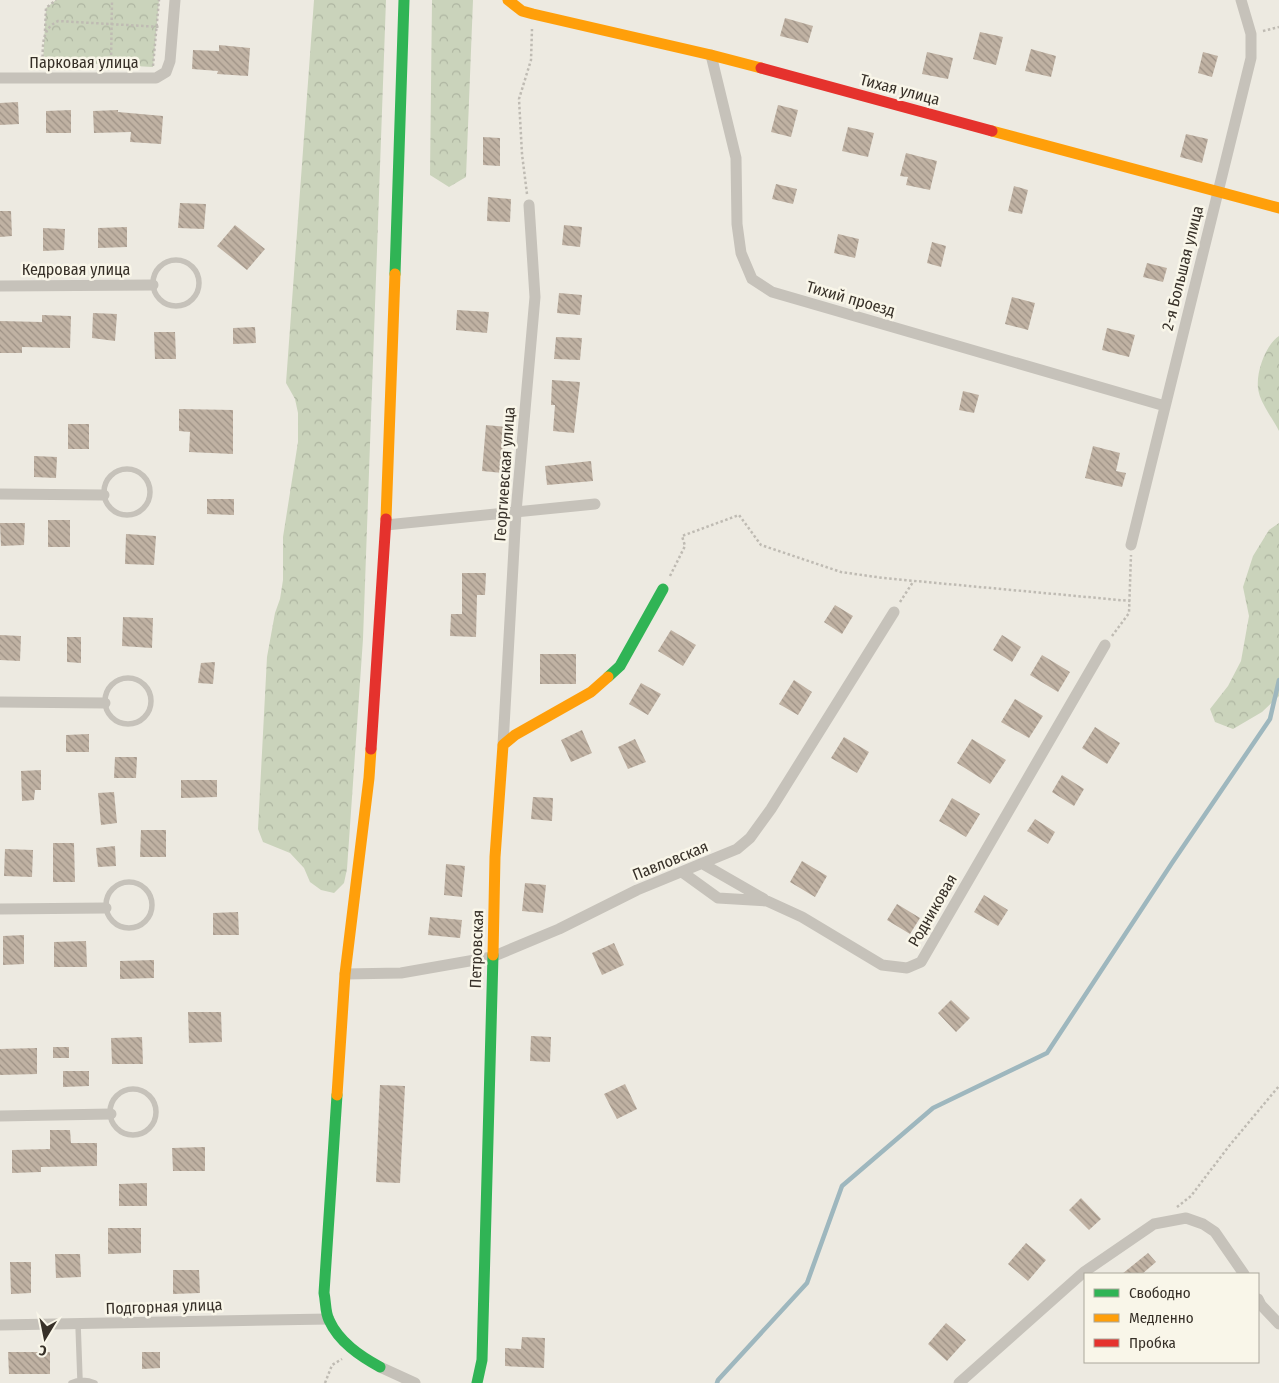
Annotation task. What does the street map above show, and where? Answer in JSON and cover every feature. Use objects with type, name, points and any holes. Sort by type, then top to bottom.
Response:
[{"type":"street","points":[[173,28],[175,0]]},
{"type":"street","points":[[404,0],[386,524],[369,778],[345,974],[324,1293],[329,1319],[344,1342],[380,1368],[415,1383]]},
{"type":"street","name":"2-я Большая улица","points":[[1131,545],[1251,58],[1251,34],[1241,0]]},
{"type":"street","name":"Тихая улица","points":[[510,2],[522,11],[533,14],[711,55],[1279,208]]},
{"type":"street","name":"Парковая улица","points":[[0,78],[156,78],[166,72],[170,61],[173,28]]},
{"type":"street","name":"Тихий проезд","points":[[711,55],[736,158],[737,224],[741,254],[752,279],[772,292],[1165,406]]},
{"type":"street","name":"Георгиевская улица","points":[[503,745],[516,512],[535,297],[529,205]]},
{"type":"street","name":"Кедровая улица","points":[[0,286],[153,285]]},
{"type":"street","points":[[0,494],[104,495]]},
{"type":"street","points":[[386,524],[595,504]]},
{"type":"street","points":[[503,745],[515,735],[591,692],[620,666],[663,589]]},
{"type":"street","name":"Павловская","points":[[345,974],[401,973],[492,957],[559,929],[638,890],[737,849],[750,838],[771,809],[894,612]]},
{"type":"street","name":"Родниковая","points":[[682,872],[718,898],[767,901],[802,917],[882,965],[907,968],[921,962],[1105,646]]},
{"type":"street","points":[[0,702],[105,704]]},
{"type":"street","name":"Петровская","points":[[477,1383],[482,1360],[495,857],[503,745]]},
{"type":"street","points":[[703,864],[767,901]]},
{"type":"street","points":[[0,909],[106,908]]},
{"type":"street","points":[[0,1116],[110,1114]]},
{"type":"street","points":[[959,1383],[1084,1272],[1154,1224],[1186,1218],[1204,1224],[1215,1232],[1243,1273]]},
{"type":"street","points":[[1259,1301],[1279,1324]]},
{"type":"street","name":"Подгорная улица","points":[[0,1325],[329,1319]]},
{"type":"lane","points":[[169,260],[185,262],[192,266],[199,280],[198,287],[191,300],[178,306],[171,305],[159,298],[153,285],[153,277],[157,270],[169,260]]},
{"type":"lane","points":[[129,469],[143,476],[148,482],[150,490],[150,497],[143,509],[137,514],[130,515],[116,512],[110,508],[104,495],[108,480],[121,470],[129,469]]},
{"type":"lane","points":[[125,678],[132,678],[145,685],[151,698],[147,714],[141,720],[134,723],[118,722],[112,718],[105,704],[108,690],[112,684],[125,678]]},
{"type":"lane","points":[[130,882],[145,888],[152,902],[149,916],[138,926],[132,928],[117,925],[108,914],[106,908],[106,900],[110,892],[115,886],[122,883],[130,882]]},
{"type":"lane","points":[[135,1089],[150,1095],[156,1109],[156,1117],[149,1129],[136,1135],[129,1134],[116,1127],[110,1114],[114,1099],[120,1093],[135,1089]]},
{"type":"lane","points":[[78,1324],[80,1380]]},
{"type":"lane","points":[[71,1383],[80,1380],[95,1383]]},
{"type":"path","points":[[41,78],[46,8],[56,0]]},
{"type":"path","points":[[110,79],[112,0]]},
{"type":"path","points":[[145,66],[153,66],[159,0]]},
{"type":"path","points":[[529,205],[522,154],[520,99],[531,60],[533,14]]},
{"type":"path","points":[[44,32],[50,24],[58,21],[173,28]]},
{"type":"path","points":[[1251,34],[1279,28]]},
{"type":"path","points":[[43,61],[91,64]]},
{"type":"path","points":[[111,66],[119,66]]},
{"type":"path","points":[[663,589],[685,546],[682,536],[739,515],[761,544],[841,572],[913,581],[1130,601]]},
{"type":"path","points":[[1105,646],[1130,613],[1131,545]]},
{"type":"path","points":[[894,612],[913,581]]},
{"type":"path","points":[[1176,1208],[1190,1196],[1279,1086]]},
{"type":"path","points":[[325,1383],[332,1366],[356,1352]]},
{"type":"green space","points":[[56,0],[159,0],[153,67],[43,61],[46,8]]},
{"type":"green space","points":[[314,0],[386,0],[363,639],[347,869],[344,883],[334,893],[321,890],[310,882],[304,868],[290,853],[263,842],[258,829],[267,657],[283,580],[283,537],[298,442],[298,413],[295,399],[286,383]]},
{"type":"green space","points":[[432,0],[473,0],[466,177],[449,187],[430,175]]},
{"type":"green space","points":[[1279,336],[1279,431],[1262,402],[1258,379],[1265,354],[1269,346]]},
{"type":"green space","points":[[1279,523],[1279,696],[1262,712],[1233,729],[1215,722],[1210,709],[1228,686],[1241,661],[1249,616],[1243,587],[1253,556],[1269,530]]},
{"type":"building","points":[[785,18],[813,26],[808,43],[780,36]]},
{"type":"building","points":[[980,32],[1003,37],[996,65],[973,59]]},
{"type":"building","points":[[219,45],[250,48],[248,76],[217,74],[218,71],[192,69],[193,50],[219,51]]},
{"type":"building","points":[[1031,49],[1056,56],[1051,77],[1025,71]]},
{"type":"building","points":[[927,52],[953,58],[948,79],[922,74]]},
{"type":"building","points":[[1203,52],[1218,56],[1212,77],[1198,73]]},
{"type":"building","points":[[18,102],[19,124],[0,125],[0,103]]},
{"type":"building","points":[[778,105],[798,110],[791,137],[771,132]]},
{"type":"building","points":[[71,110],[71,133],[46,133],[46,111]]},
{"type":"building","points":[[118,110],[118,112],[163,116],[161,144],[130,142],[131,132],[94,133],[93,111]]},
{"type":"building","points":[[848,127],[874,133],[868,157],[842,151]]},
{"type":"building","points":[[1186,134],[1208,139],[1202,163],[1180,157]]},
{"type":"building","points":[[483,137],[500,138],[500,166],[483,165]]},
{"type":"building","points":[[906,153],[937,161],[930,190],[906,185],[908,177],[900,176]]},
{"type":"building","points":[[776,184],[797,189],[793,204],[772,199]]},
{"type":"building","points":[[1014,186],[1028,190],[1022,214],[1008,211]]},
{"type":"building","points":[[488,197],[511,199],[510,222],[487,221]]},
{"type":"building","points":[[180,203],[206,204],[204,229],[178,228]]},
{"type":"building","points":[[0,211],[11,211],[12,236],[0,237]]},
{"type":"building","points":[[235,225],[265,249],[247,270],[217,246]]},
{"type":"building","points":[[564,225],[582,227],[580,247],[562,245]]},
{"type":"building","points":[[127,227],[127,247],[98,248],[98,228]]},
{"type":"building","points":[[43,228],[65,229],[64,250],[43,251]]},
{"type":"building","points":[[838,234],[859,239],[855,258],[834,253]]},
{"type":"building","points":[[932,242],[946,246],[941,267],[927,263]]},
{"type":"building","points":[[1147,263],[1167,268],[1163,282],[1143,277]]},
{"type":"building","points":[[559,293],[582,295],[580,315],[557,313]]},
{"type":"building","points":[[1012,297],[1035,303],[1028,330],[1005,324]]},
{"type":"building","points":[[457,310],[489,312],[487,333],[456,330]]},
{"type":"building","points":[[93,313],[117,314],[115,341],[92,338]]},
{"type":"building","points":[[42,315],[71,316],[70,348],[22,347],[22,353],[0,353],[0,321],[42,322]]},
{"type":"building","points":[[255,327],[256,343],[233,344],[233,328]]},
{"type":"building","points":[[1107,328],[1135,335],[1129,357],[1102,350]]},
{"type":"building","points":[[154,332],[175,332],[176,359],[155,359]]},
{"type":"building","points":[[556,337],[582,338],[580,360],[554,359]]},
{"type":"building","points":[[552,380],[580,382],[574,433],[553,431],[555,405],[551,405]]},
{"type":"building","points":[[963,391],[979,395],[974,413],[959,410]]},
{"type":"building","points":[[179,409],[233,410],[233,454],[189,452],[190,432],[179,431]]},
{"type":"building","points":[[68,424],[89,424],[89,449],[68,449]]},
{"type":"building","points":[[486,425],[507,427],[503,473],[482,471]]},
{"type":"building","points":[[1093,446],[1120,453],[1116,471],[1126,473],[1122,487],[1085,478]]},
{"type":"building","points":[[34,456],[57,457],[56,478],[34,477]]},
{"type":"building","points":[[591,461],[593,481],[547,485],[545,466]]},
{"type":"building","points":[[207,499],[234,499],[234,515],[207,514]]},
{"type":"building","points":[[48,520],[70,520],[70,547],[48,547]]},
{"type":"building","points":[[0,523],[25,523],[24,545],[1,546]]},
{"type":"building","points":[[126,534],[156,536],[154,565],[125,564]]},
{"type":"building","points":[[462,573],[486,573],[485,595],[477,595],[476,637],[450,636],[451,614],[462,614]]},
{"type":"building","points":[[835,605],[853,616],[842,634],[824,622]]},
{"type":"building","points":[[123,617],[153,618],[152,648],[122,646]]},
{"type":"building","points":[[671,630],[696,645],[683,666],[658,651]]},
{"type":"building","points":[[0,635],[21,636],[20,661],[0,660]]},
{"type":"building","points":[[1002,635],[1021,647],[1012,662],[993,650]]},
{"type":"building","points":[[67,637],[81,637],[81,663],[67,662]]},
{"type":"building","points":[[540,654],[576,654],[576,684],[540,684]]},
{"type":"building","points":[[1042,655],[1070,672],[1058,692],[1030,675]]},
{"type":"building","points":[[215,662],[213,684],[198,683],[201,663]]},
{"type":"building","points":[[794,680],[812,692],[798,715],[779,704]]},
{"type":"building","points":[[641,683],[661,694],[648,715],[629,704]]},
{"type":"building","points":[[1015,699],[1043,716],[1029,738],[1001,722]]},
{"type":"building","points":[[1095,727],[1120,743],[1107,764],[1082,748]]},
{"type":"building","points":[[582,730],[592,753],[571,762],[561,740]]},
{"type":"building","points":[[89,734],[89,752],[66,752],[66,735]]},
{"type":"building","points":[[844,737],[869,752],[857,773],[831,758]]},
{"type":"building","points":[[635,739],[646,762],[628,769],[618,747]]},
{"type":"building","points":[[972,739],[1006,760],[990,784],[957,763]]},
{"type":"building","points":[[115,757],[137,757],[136,778],[114,778]]},
{"type":"building","points":[[41,770],[41,790],[35,790],[34,800],[22,801],[21,771]]},
{"type":"building","points":[[1062,775],[1084,789],[1074,806],[1052,792]]},
{"type":"building","points":[[181,780],[217,780],[217,797],[181,798]]},
{"type":"building","points":[[114,792],[117,823],[101,825],[98,793]]},
{"type":"building","points":[[533,797],[553,798],[552,821],[531,819]]},
{"type":"building","points":[[952,798],[980,814],[966,837],[939,821]]},
{"type":"building","points":[[1035,819],[1055,832],[1048,844],[1027,831]]},
{"type":"building","points":[[141,830],[166,830],[166,857],[140,857]]},
{"type":"building","points":[[53,843],[74,843],[75,882],[53,882]]},
{"type":"building","points":[[115,846],[116,866],[98,867],[96,848]]},
{"type":"building","points":[[5,849],[33,850],[32,877],[4,876]]},
{"type":"building","points":[[802,861],[827,876],[815,897],[790,882]]},
{"type":"building","points":[[446,864],[465,866],[462,897],[444,895]]},
{"type":"building","points":[[525,883],[546,885],[543,913],[522,911]]},
{"type":"building","points":[[984,895],[1008,910],[998,926],[974,912]]},
{"type":"building","points":[[897,904],[920,918],[910,934],[887,920]]},
{"type":"building","points":[[238,912],[239,935],[213,935],[213,913]]},
{"type":"building","points":[[430,917],[462,920],[460,938],[428,935]]},
{"type":"building","points":[[24,935],[24,964],[3,965],[3,936]]},
{"type":"building","points":[[86,941],[87,967],[54,967],[54,942]]},
{"type":"building","points":[[614,943],[624,965],[602,975],[592,953]]},
{"type":"building","points":[[154,960],[154,978],[120,979],[120,961]]},
{"type":"building","points":[[951,1000],[970,1018],[956,1032],[938,1013]]},
{"type":"building","points":[[188,1012],[221,1012],[222,1042],[189,1043]]},
{"type":"building","points":[[531,1036],[551,1037],[550,1062],[530,1061]]},
{"type":"building","points":[[142,1037],[143,1064],[112,1064],[111,1038]]},
{"type":"building","points":[[53,1047],[69,1047],[69,1058],[53,1058]]},
{"type":"building","points":[[37,1048],[37,1074],[0,1075],[0,1049]]},
{"type":"building","points":[[63,1071],[89,1071],[89,1086],[63,1087]]},
{"type":"building","points":[[625,1084],[637,1109],[617,1119],[604,1094]]},
{"type":"building","points":[[380,1085],[405,1086],[400,1183],[376,1182]]},
{"type":"building","points":[[50,1130],[70,1130],[71,1143],[97,1143],[97,1166],[41,1167],[41,1172],[12,1173],[12,1150],[50,1149]]},
{"type":"building","points":[[205,1147],[205,1171],[173,1171],[172,1148]]},
{"type":"building","points":[[147,1183],[147,1206],[119,1206],[119,1184]]},
{"type":"building","points":[[1081,1198],[1101,1219],[1089,1230],[1069,1210]]},
{"type":"building","points":[[108,1228],[141,1228],[141,1253],[108,1254]]},
{"type":"building","points":[[1026,1243],[1046,1260],[1028,1281],[1008,1264]]},
{"type":"building","points":[[1148,1253],[1156,1262],[1143,1273],[1123,1273]]},
{"type":"building","points":[[55,1254],[80,1254],[81,1277],[56,1278]]},
{"type":"building","points":[[10,1262],[31,1262],[31,1293],[11,1294]]},
{"type":"building","points":[[173,1270],[199,1270],[200,1293],[173,1294]]},
{"type":"building","points":[[946,1323],[966,1340],[947,1361],[928,1344]]},
{"type":"building","points":[[522,1337],[545,1338],[544,1368],[505,1366],[505,1348],[521,1349]]},
{"type":"building","points":[[8,1352],[50,1352],[50,1374],[9,1374]]},
{"type":"building","points":[[142,1352],[160,1352],[160,1368],[142,1369]]},
{"type":"waterway","points":[[717,1383],[807,1283],[842,1186],[933,1108],[1047,1053],[1172,863],[1270,719],[1279,680]]},
{"type":"traffic: fast","points":[[395,274],[404,0]]},
{"type":"traffic: fast","points":[[608,677],[620,666],[663,589]]},
{"type":"traffic: fast","points":[[477,1383],[482,1360],[493,955]]},
{"type":"traffic: fast","points":[[337,1095],[324,1293],[326,1310],[333,1328],[344,1342],[380,1367]]},
{"type":"traffic: slow","points":[[508,0],[522,11],[533,14],[761,68]]},
{"type":"traffic: slow","points":[[992,131],[1279,208]]},
{"type":"traffic: slow","points":[[386,519],[395,274]]},
{"type":"traffic: slow","points":[[493,955],[495,857],[503,745],[515,735],[591,692],[608,677]]},
{"type":"traffic: slow","points":[[337,1095],[345,974],[371,749]]},
{"type":"traffic: jam","points":[[761,68],[992,131]]},
{"type":"traffic: jam","points":[[371,749],[386,519]]}]
